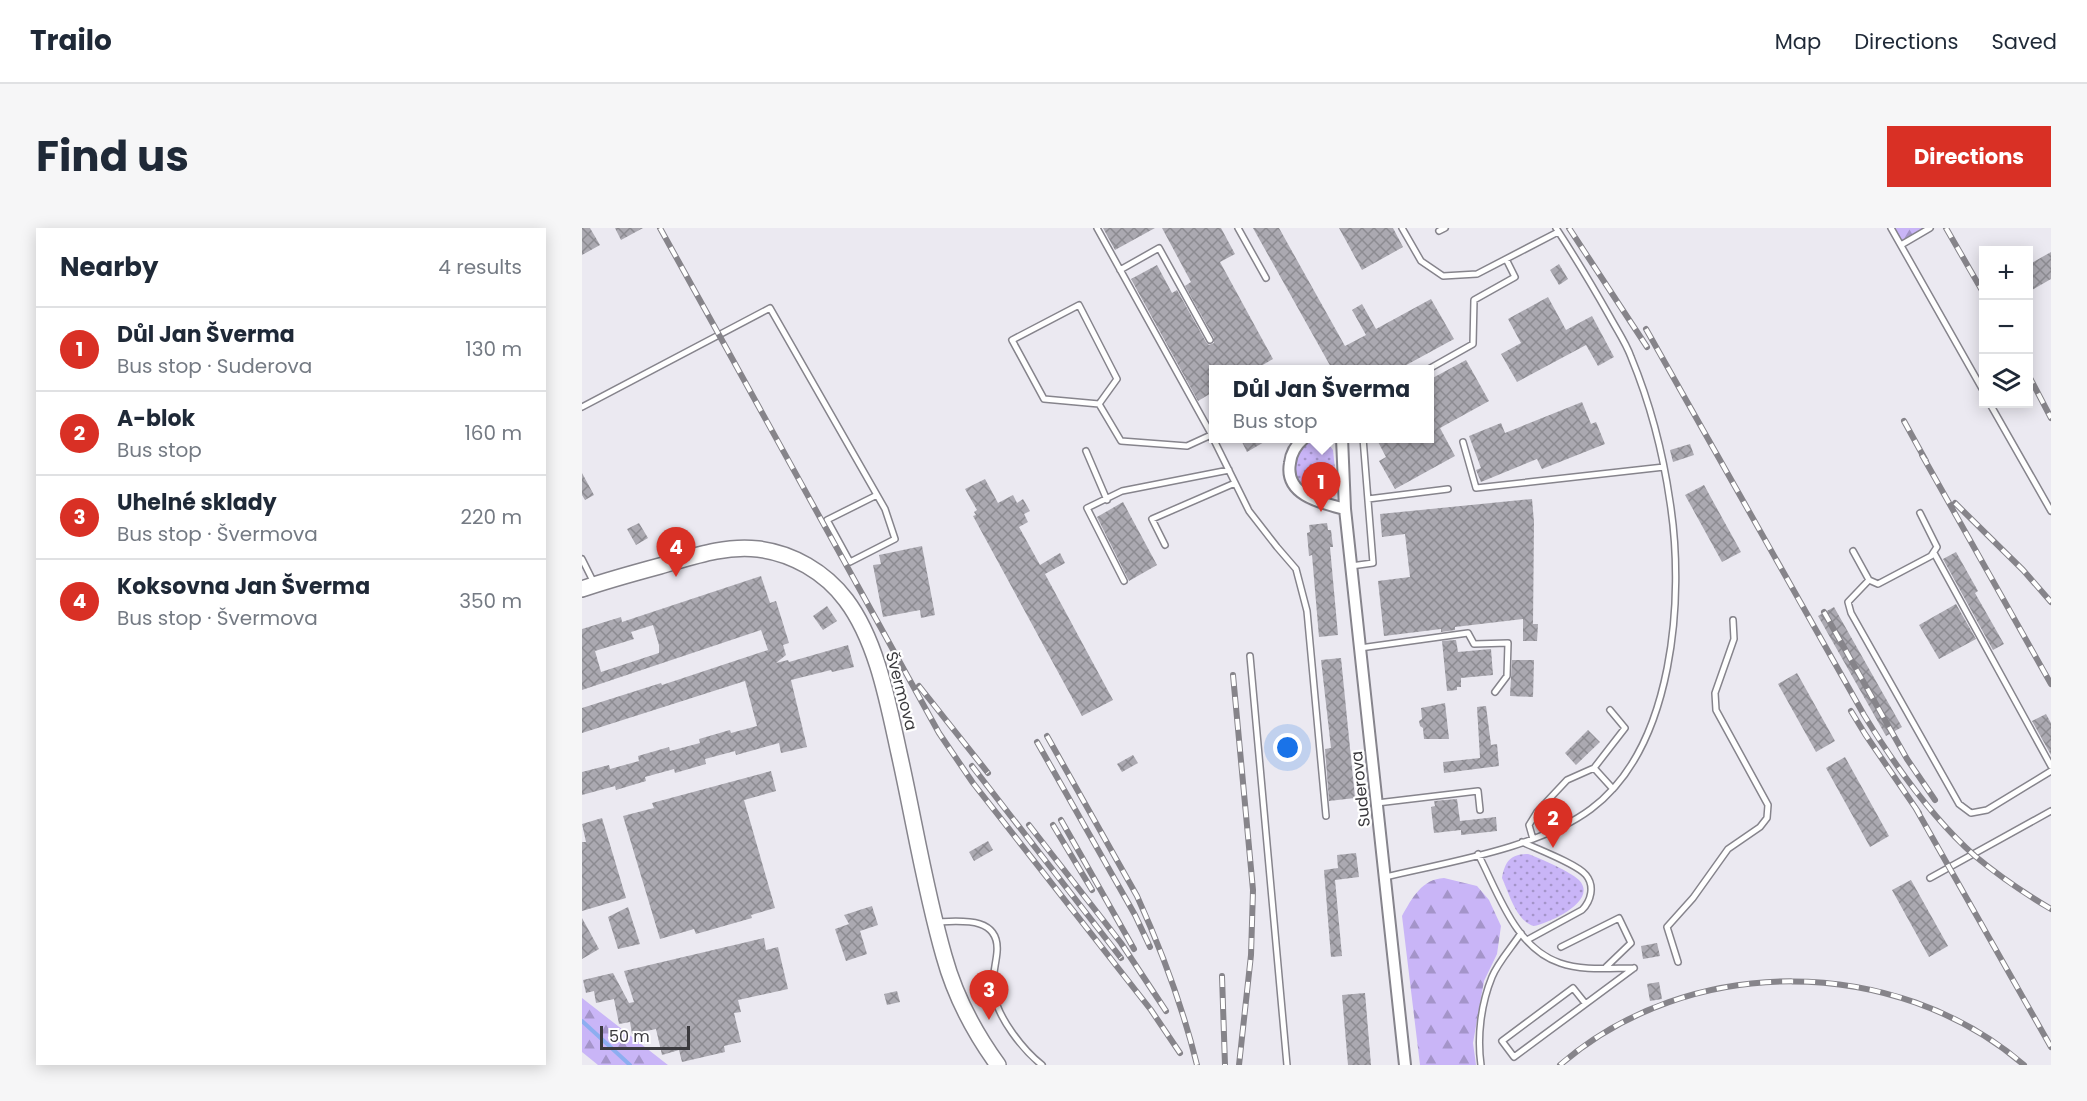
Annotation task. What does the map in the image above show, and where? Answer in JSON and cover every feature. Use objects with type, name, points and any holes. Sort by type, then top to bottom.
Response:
[{"type":"street","points":[[1300,443],[1290,461],[1289,472],[1293,483],[1301,493],[1308,497],[1345,509]]},
{"type":"street","name":"Suderova","points":[[1342,443],[1345,509],[1405,1065]]},
{"type":"street","name":"Švermova","points":[[589,587],[702,554],[731,548],[778,553],[798,561],[831,583],[846,600],[862,626],[874,653],[892,722],[944,955],[957,994],[974,1029],[998,1065]]},
{"type":"lane","points":[[1097,228],[1209,427]]},
{"type":"lane","points":[[1238,228],[1266,278]]},
{"type":"lane","points":[[1385,877],[1533,839],[1573,821],[1613,789],[1626,774],[1642,744],[1662,693],[1671,653],[1675,566],[1671,505],[1664,467],[1648,406],[1631,355],[1557,230],[1477,274],[1443,276],[1421,261],[1402,228]]},
{"type":"lane","points":[[1891,228],[1979,385]]},
{"type":"lane","points":[[1901,245],[1930,228]]},
{"type":"lane","points":[[1120,270],[1159,248],[1210,340]]},
{"type":"lane","points":[[1434,365],[1473,344],[1474,300],[1515,277],[1506,259]]},
{"type":"lane","points":[[1079,305],[1117,379],[1099,404],[1044,399],[1012,340],[1079,305]]},
{"type":"lane","points":[[582,407],[770,308],[877,495],[885,509],[895,539],[850,562],[827,520],[877,495]]},
{"type":"lane","points":[[1099,404],[1121,441],[1187,446],[1209,432]]},
{"type":"lane","points":[[1992,408],[2051,511]]},
{"type":"lane","points":[[1463,442],[1476,488],[1664,467]]},
{"type":"lane","points":[[1217,443],[1249,511],[1296,569],[1307,611],[1326,816]]},
{"type":"lane","points":[[1351,566],[1373,563],[1363,443]]},
{"type":"lane","points":[[1086,450],[1107,500]]},
{"type":"lane","points":[[1124,581],[1087,508],[1122,491],[1229,470]]},
{"type":"lane","points":[[1165,545],[1152,519],[1235,483]]},
{"type":"lane","points":[[1368,499],[1448,489]]},
{"type":"lane","points":[[1853,551],[1869,580],[1878,584],[1932,556],[1937,547],[1920,513]]},
{"type":"lane","points":[[1934,553],[2051,766]]},
{"type":"lane","points":[[582,559],[589,587]]},
{"type":"lane","points":[[1869,580],[1848,602],[1851,614],[1959,804],[1971,813],[1987,810],[2051,771]]},
{"type":"lane","points":[[1678,962],[1667,927],[1694,898],[1728,849],[1760,827],[1767,818],[1768,806],[1716,710],[1715,693],[1734,639],[1733,620]]},
{"type":"lane","points":[[1360,648],[1468,633],[1474,644],[1509,643],[1507,676],[1495,692]]},
{"type":"lane","points":[[1250,656],[1287,1065]]},
{"type":"lane","points":[[1533,839],[1529,825],[1538,812],[1567,780],[1594,768],[1625,728],[1610,710]]},
{"type":"lane","points":[[1594,768],[1613,789]]},
{"type":"lane","points":[[1377,803],[1478,791],[1480,810]]},
{"type":"lane","points":[[1930,878],[2051,811]]},
{"type":"lane","points":[[1522,842],[1580,870],[1588,878],[1591,889],[1588,903],[1582,910],[1527,940]]},
{"type":"lane","points":[[1478,854],[1512,920],[1538,951],[1559,963],[1570,966],[1634,968],[1514,1057],[1502,1041],[1573,988],[1585,1003]]},
{"type":"lane","points":[[1561,947],[1619,918],[1631,943],[1605,968]]},
{"type":"lane","points":[[936,922],[970,920],[983,925],[991,932],[998,949],[993,983],[997,1006],[1016,1037],[1033,1059],[1042,1065]]},
{"type":"lane","points":[[1481,1065],[1479,1053],[1481,1014],[1492,976],[1521,933]]},
{"type":"green space","points":[[1891,228],[1932,228],[1901,245]]},
{"type":"green space","points":[[1328,443],[1333,450],[1337,489],[1332,496],[1318,494],[1306,488],[1299,479],[1295,470],[1295,460],[1299,451],[1307,444]]},
{"type":"green space","points":[[1528,854],[1569,873],[1579,880],[1583,888],[1583,896],[1570,910],[1534,926],[1518,913],[1502,878],[1507,863],[1513,857]]},
{"type":"green space","points":[[1444,878],[1477,886],[1489,900],[1501,926],[1497,954],[1484,981],[1473,1043],[1476,1065],[1420,1065],[1402,916],[1418,891],[1436,879]]},
{"type":"green space","points":[[582,998],[668,1065],[598,1065],[582,1052]]},
{"type":"building","points":[[582,228],[590,228],[600,245],[582,255]]},
{"type":"building","points":[[615,228],[643,228],[621,240]]},
{"type":"building","points":[[1103,228],[1155,228],[1115,250]]},
{"type":"building","points":[[1162,228],[1221,228],[1235,254],[1220,262],[1273,359],[1263,365],[1209,365],[1209,394],[1198,401],[1131,279],[1157,265],[1172,293],[1177,290],[1209,345],[1214,343],[1214,338],[1185,286],[1191,282]]},
{"type":"building","points":[[1253,228],[1279,228],[1345,346],[1366,335],[1352,310],[1362,304],[1376,329],[1431,299],[1454,339],[1406,365],[1330,365]]},
{"type":"building","points":[[1339,228],[1393,228],[1403,247],[1362,270]]},
{"type":"building","points":[[2051,252],[2051,279],[2033,289],[2033,262]]},
{"type":"building","points":[[1559,264],[1568,279],[1559,285],[1550,270]]},
{"type":"building","points":[[1548,297],[1566,330],[1592,316],[1614,357],[1598,366],[1586,345],[1517,382],[1501,354],[1521,343],[1508,319]]},
{"type":"building","points":[[1466,360],[1489,401],[1440,428],[1455,456],[1395,489],[1379,461],[1386,457],[1379,443],[1434,443],[1434,377]]},
{"type":"building","points":[[1582,402],[1591,424],[1596,422],[1605,444],[1542,469],[1537,459],[1481,482],[1476,470],[1481,468],[1469,436],[1501,423],[1505,433]]},
{"type":"building","points":[[1242,443],[1262,443],[1247,452]]},
{"type":"building","points":[[1690,444],[1694,455],[1673,462],[1670,450]]},
{"type":"building","points":[[582,473],[594,495],[585,500],[582,495]]},
{"type":"building","points":[[985,479],[998,503],[1013,495],[1017,503],[1023,499],[1030,511],[1024,514],[1028,522],[1019,527],[1040,565],[1060,553],[1065,563],[1045,574],[1113,700],[1082,716],[973,516],[976,515],[974,512],[977,510],[965,489]]},
{"type":"building","points":[[1704,485],[1741,552],[1722,562],[1685,495]]},
{"type":"building","points":[[1532,499],[1534,522],[1533,624],[1538,624],[1537,641],[1523,641],[1523,619],[1455,627],[1455,630],[1441,632],[1441,629],[1384,636],[1378,581],[1410,577],[1405,534],[1382,537],[1380,514]]},
{"type":"building","points":[[1123,502],[1157,565],[1129,581],[1097,517]]},
{"type":"building","points":[[639,523],[648,538],[636,545],[627,529]]},
{"type":"building","points":[[1327,523],[1328,530],[1331,530],[1333,547],[1330,547],[1338,635],[1319,637],[1312,555],[1309,556],[1307,533],[1310,532],[1309,525]]},
{"type":"building","points":[[922,546],[935,615],[921,618],[920,610],[883,617],[873,565],[881,564],[879,555]]},
{"type":"building","points":[[1956,552],[1978,591],[1975,593],[2004,644],[1993,650],[1943,559]]},
{"type":"building","points":[[761,576],[770,603],[776,601],[789,643],[783,645],[786,655],[776,663],[788,660],[789,662],[848,645],[854,667],[791,680],[807,747],[781,753],[779,743],[736,755],[735,751],[705,759],[706,764],[675,773],[674,769],[645,777],[646,781],[616,790],[615,786],[582,795],[582,772],[609,765],[610,769],[639,761],[638,756],[669,747],[670,751],[700,743],[699,739],[730,730],[731,733],[757,726],[745,681],[582,733],[582,708],[661,683],[662,685],[768,650],[761,630],[582,690],[582,629],[621,617],[622,622]],"holes":[[[653,625],[659,653],[601,672],[595,651],[634,639],[631,632]]]},
{"type":"building","points":[[1956,604],[1976,639],[1939,659],[1919,625]]},
{"type":"building","points":[[827,606],[837,621],[823,630],[813,616]]},
{"type":"building","points":[[1834,607],[1902,727],[1886,736],[1818,616]]},
{"type":"building","points":[[1456,640],[1458,652],[1491,649],[1493,675],[1461,678],[1461,687],[1447,691],[1442,641]]},
{"type":"building","points":[[1341,658],[1355,798],[1329,801],[1325,749],[1331,748],[1321,660]]},
{"type":"building","points":[[1512,660],[1534,660],[1533,697],[1510,696]]},
{"type":"building","points":[[1797,673],[1835,741],[1816,752],[1778,684]]},
{"type":"building","points":[[1445,703],[1449,739],[1424,739],[1423,728],[1419,721],[1422,719],[1421,708]]},
{"type":"building","points":[[1486,706],[1491,745],[1497,744],[1499,766],[1444,773],[1443,762],[1480,758],[1477,707]]},
{"type":"building","points":[[2046,714],[2051,723],[2051,755],[2032,721]]},
{"type":"building","points":[[1588,730],[1600,742],[1576,765],[1565,753]]},
{"type":"building","points":[[1133,755],[1138,763],[1122,772],[1117,764]]},
{"type":"building","points":[[1845,757],[1889,836],[1870,847],[1826,768]]},
{"type":"building","points":[[771,771],[776,791],[744,800],[775,908],[751,915],[752,918],[696,934],[694,929],[660,939],[623,816],[654,808],[652,803]]},
{"type":"building","points":[[1457,799],[1460,821],[1496,817],[1497,831],[1461,835],[1461,830],[1434,833],[1431,807],[1435,806],[1434,801]]},
{"type":"building","points":[[602,818],[626,898],[582,911],[582,842],[586,842],[582,824]]},
{"type":"building","points":[[988,841],[993,850],[974,861],[969,852]]},
{"type":"building","points":[[1356,853],[1359,877],[1335,880],[1342,956],[1331,957],[1324,870],[1338,868],[1337,855]]},
{"type":"building","points":[[1911,880],[1948,946],[1929,957],[1892,890]]},
{"type":"building","points":[[872,906],[878,925],[860,931],[867,954],[846,961],[835,929],[849,924],[844,915]]},
{"type":"building","points":[[628,907],[640,944],[618,949],[608,917]]},
{"type":"building","points":[[582,918],[599,949],[582,959]]},
{"type":"building","points":[[764,938],[766,950],[778,947],[788,989],[738,1000],[741,1012],[734,1013],[741,1042],[724,1046],[725,1052],[682,1062],[679,1050],[662,1055],[656,1029],[632,1034],[630,1022],[619,1024],[614,999],[596,1003],[594,991],[586,993],[583,980],[613,973],[629,1003],[634,1002],[624,971]]},
{"type":"building","points":[[1657,943],[1660,956],[1643,959],[1641,946]]},
{"type":"building","points":[[1659,982],[1662,999],[1650,1001],[1647,984]]},
{"type":"building","points":[[897,991],[900,1002],[887,1005],[884,994]]},
{"type":"building","points":[[1365,993],[1371,1065],[1348,1065],[1342,995]]},
{"type":"waterway","points":[[582,1021],[630,1065]]},
{"type":"railway","points":[[660,228],[939,733],[973,783],[1151,1010],[1180,1053]]},
{"type":"railway","points":[[1569,228],[1647,347]]},
{"type":"railway","points":[[1946,228],[1979,285]]},
{"type":"railway","points":[[1646,329],[1864,715],[1901,771],[1929,808],[1975,856],[2012,884],[2051,909]]},
{"type":"railway","points":[[2033,384],[2051,418]]},
{"type":"railway","points":[[1904,421],[1926,461]]},
{"type":"railway","points":[[1922,455],[2051,684]]},
{"type":"railway","points":[[1955,503],[2023,570],[2051,602]]},
{"type":"railway","points":[[1824,612],[1907,759],[1935,800]]},
{"type":"railway","points":[[1233,675],[1253,890],[1251,955],[1239,1065]]},
{"type":"railway","points":[[919,686],[988,773]]},
{"type":"railway","points":[[1851,711],[1919,813]]},
{"type":"railway","points":[[1047,736],[1137,896],[1171,979],[1197,1065]]},
{"type":"railway","points":[[1037,742],[1135,915],[1150,947]]},
{"type":"railway","points":[[972,766],[1121,958]]},
{"type":"railway","points":[[1915,807],[2051,1047]]},
{"type":"railway","points":[[1061,820],[1134,949]]},
{"type":"railway","points":[[1029,825],[1121,943],[1166,1011]]},
{"type":"railway","points":[[1053,825],[1092,890]]},
{"type":"railway","points":[[1222,976],[1225,1065]]},
{"type":"railway","points":[[1560,1065],[1612,1028],[1669,1002],[1729,987],[1792,981],[1855,987],[1915,1002],[1972,1029],[2024,1065]]},
{"type":"place","name":"Důl Jan Šverma","points":[[1321,512]]},
{"type":"place","name":"Koksovna Jan Šverma","points":[[676,577]]},
{"type":"place","name":"A-blok","points":[[1553,848]]},
{"type":"place","name":"Uhelné sklady","points":[[989,1020]]}]
